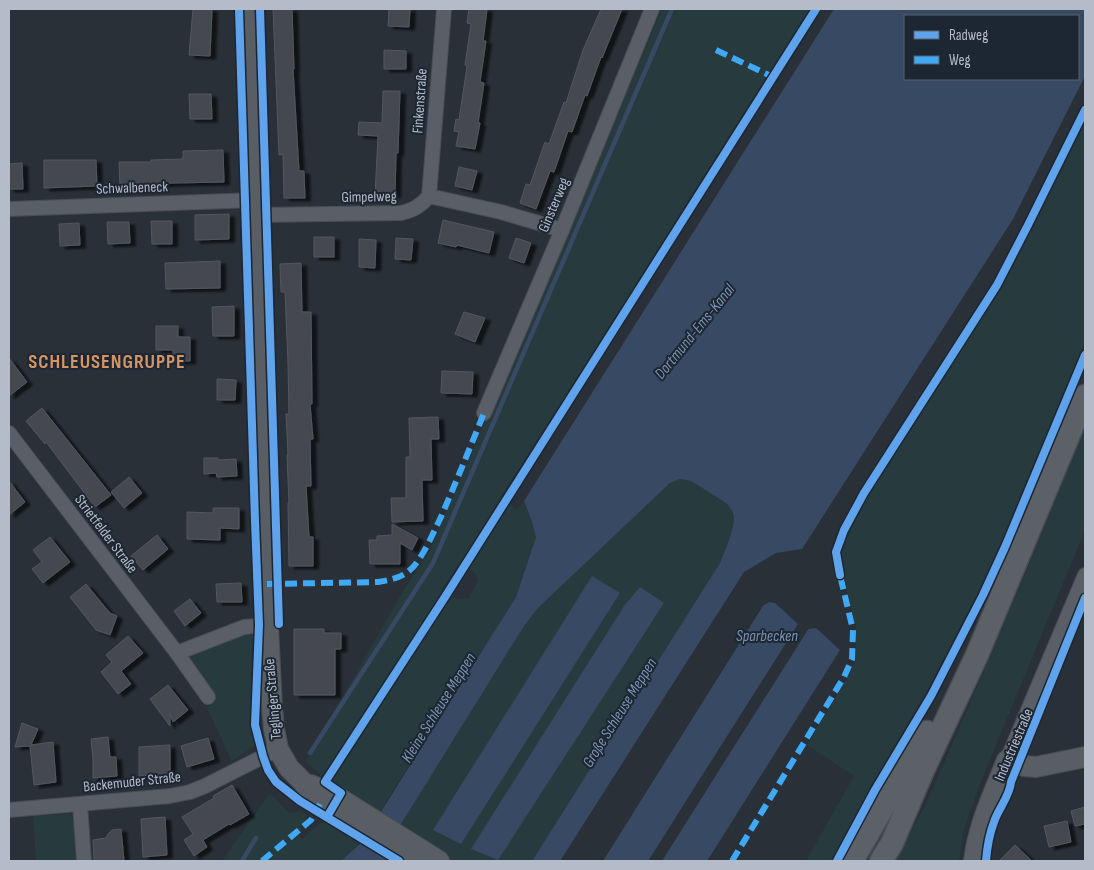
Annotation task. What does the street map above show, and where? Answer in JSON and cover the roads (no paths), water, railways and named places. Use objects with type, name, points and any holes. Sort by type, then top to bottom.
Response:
[{"type":"main road","points":[[881,861],[892,843],[924,768],[965,684],[1085,396]]},
{"type":"main road","points":[[852,861],[918,748],[1003,594]]},
{"type":"street","name":"Teglinger Straße","points":[[250,9],[268,625],[274,729],[278,749],[289,768],[320,804],[365,824]]},
{"type":"street","name":"Finkenstraße","points":[[429,196],[444,9]]},
{"type":"street","name":"Ginsterweg","points":[[484,413],[562,230],[652,9]]},
{"type":"street","name":"Gimpelweg","points":[[256,207],[401,213],[411,211],[422,204],[429,196]]},
{"type":"street","points":[[429,196],[501,212],[562,230]]},
{"type":"street","name":"Schwalbeneck","points":[[9,208],[256,207]]},
{"type":"street","name":"Strietfelder Straße","points":[[9,433],[208,697]]},
{"type":"street","name":"Industriestraße","points":[[974,861],[982,820],[1085,575]]},
{"type":"street","points":[[176,653],[244,627],[268,625]]},
{"type":"street","name":"Backemuder Straße","points":[[9,810],[170,796],[190,792],[278,749]]},
{"type":"street","points":[[1008,760],[1024,766],[1036,767],[1085,757]]},
{"type":"street","name":"Teglinger Straße","points":[[302,781],[339,798],[365,824],[401,849],[439,861]]},
{"type":"street","points":[[80,804],[84,861]]},
{"type":"water","name":"Dortmund-Ems-Kanal","points":[[834,9],[1085,9],[1085,76],[1013,219],[802,549],[776,553],[744,572],[560,861],[532,861],[720,563],[729,540],[734,517],[731,509],[726,503],[691,481],[680,479],[670,483],[538,608],[524,626],[392,838],[384,861],[341,861],[362,842],[516,597],[536,537],[524,501]]},
{"type":"water","points":[[592,576],[620,593],[461,844],[433,830]]},
{"type":"water","points":[[640,587],[664,603],[498,860],[471,849],[624,606]]},
{"type":"water","name":"Sparbecken","points":[[769,602],[775,603],[798,624],[648,861],[603,861],[763,606]]},
{"type":"water","name":"Sparbecken","points":[[815,628],[840,650],[707,861],[662,861],[807,631]]},
{"type":"waterway","points":[[310,753],[433,563],[672,9]]},
{"type":"waterway","points":[[242,861],[256,838]]},
{"type":"district","name":"SCHLEUSENGRUPPE","points":[[107,362]]},
{"type":"water label","name":"Kleine Schleuse Meppen","points":[[439,708]]},
{"type":"water label","name":"Große Schleuse Meppen","points":[[620,713]]}]
